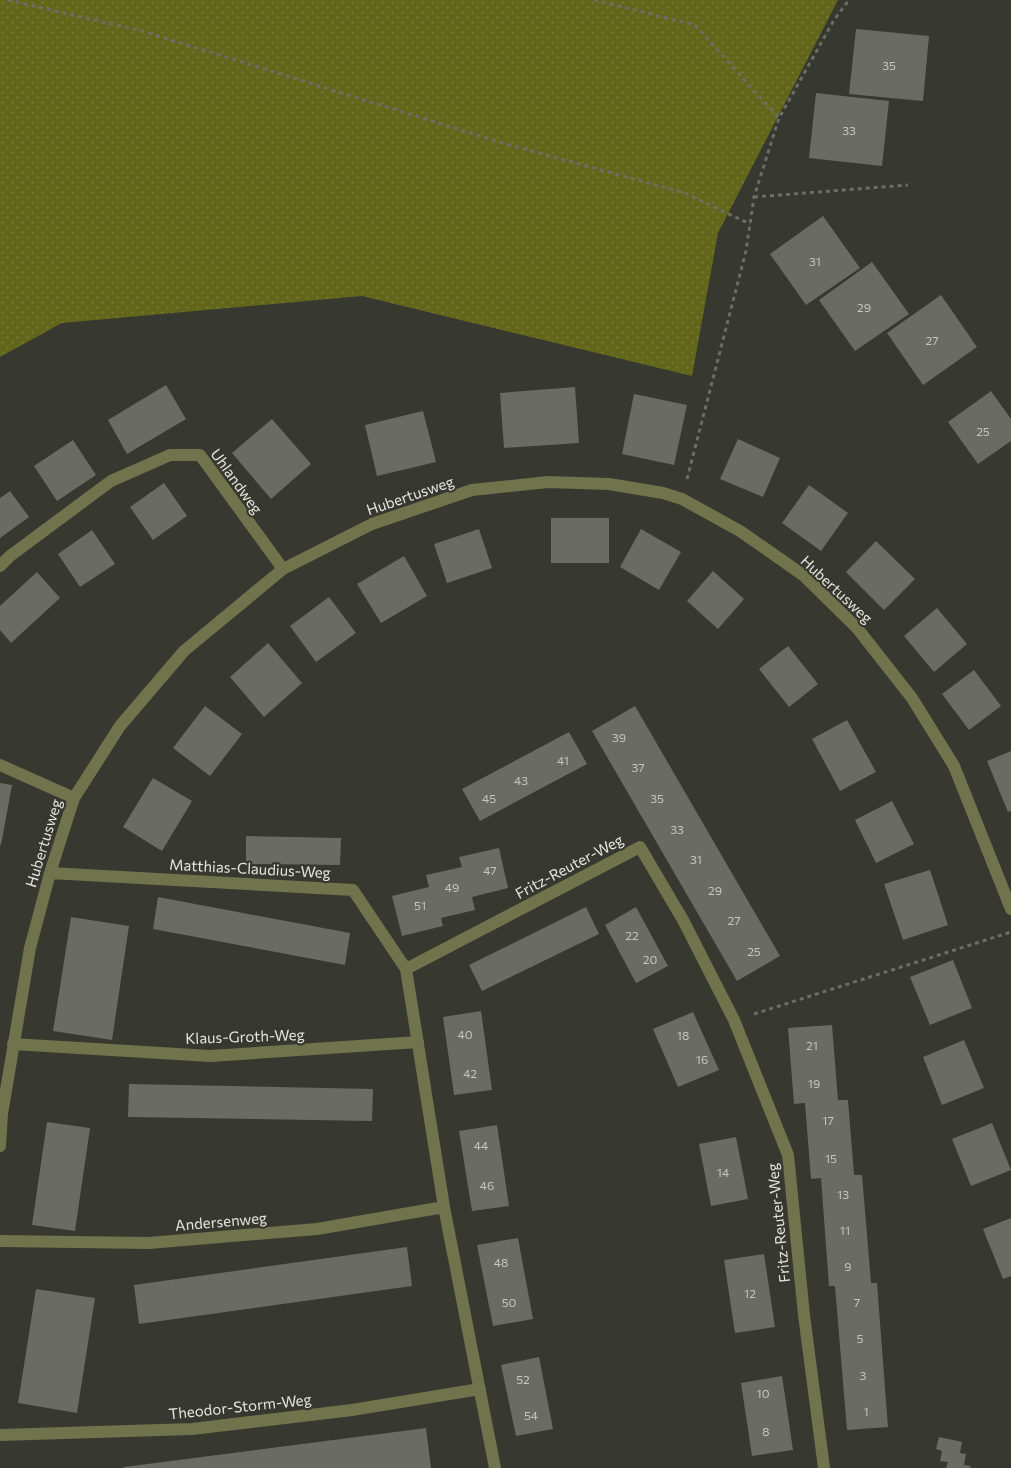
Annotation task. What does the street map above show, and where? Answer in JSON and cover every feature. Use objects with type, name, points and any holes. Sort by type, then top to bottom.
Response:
[{"type":"street","name":"Uhlandweg","points":[[0,566],[10,556],[111,481],[170,454],[200,455],[283,569]]},
{"type":"street","name":"Hubertusweg","points":[[0,1146],[1,1114],[30,948],[50,873],[74,798],[120,726],[184,651],[283,569],[372,524],[472,490],[548,482],[609,484],[663,492],[682,499],[740,530],[803,575],[857,628],[912,698],[954,766],[1011,909]]},
{"type":"street","points":[[0,765],[74,798]]},
{"type":"street","name":"Fritz-Reuter-Weg","points":[[406,970],[640,847],[683,920],[734,1020],[788,1155],[804,1315],[824,1468]]},
{"type":"street","name":"Matthias-Claudius-Weg","points":[[50,873],[352,890],[406,970]]},
{"type":"street","points":[[406,970],[444,1207],[495,1468]]},
{"type":"street","name":"Klaus-Groth-Weg","points":[[13,1044],[210,1056],[418,1042]]},
{"type":"street","name":"Andersenweg","points":[[0,1241],[148,1243],[317,1229],[444,1207]]},
{"type":"street","name":"Theodor-Storm-Weg","points":[[0,1435],[192,1429],[352,1410],[480,1389]]},
{"type":"path","points":[[8,0],[142,31],[506,144],[685,193],[750,224]]},
{"type":"path","points":[[594,0],[696,25],[779,118]]},
{"type":"path","points":[[682,499],[746,251],[754,197],[779,118],[834,20],[849,0]]},
{"type":"path","points":[[754,197],[908,185]]},
{"type":"path","points":[[734,1020],[1011,932]]},
{"type":"shaded area","points":[[0,0],[838,0],[718,233],[692,376],[362,296],[62,323],[0,357]]},
{"type":"building","points":[[856,29],[929,36],[923,101],[849,94]]},
{"type":"building","points":[[816,93],[889,101],[882,166],[809,158]]},
{"type":"building","points":[[823,216],[860,268],[806,305],[770,254]]},
{"type":"building","points":[[872,262],[909,314],[855,351],[819,300]]},
{"type":"building","points":[[941,295],[977,347],[923,385],[887,333]]},
{"type":"building","points":[[166,385],[186,419],[127,454],[108,420]]},
{"type":"building","points":[[575,387],[579,443],[504,448],[500,393]]},
{"type":"building","points":[[991,391],[1011,419],[1011,441],[978,464],[948,422]]},
{"type":"building","points":[[634,394],[687,405],[674,465],[622,454]]},
{"type":"building","points":[[423,411],[436,462],[377,476],[365,425]]},
{"type":"building","points":[[272,419],[311,464],[271,499],[232,453]]},
{"type":"building","points":[[738,439],[780,458],[763,497],[720,479]]},
{"type":"building","points":[[73,440],[96,475],[57,501],[34,466]]},
{"type":"building","points":[[164,483],[187,516],[153,540],[130,507]]},
{"type":"building","points":[[809,485],[848,513],[821,551],[782,523]]},
{"type":"building","points":[[10,491],[29,517],[0,538],[0,498]]},
{"type":"building","points":[[551,518],[609,518],[609,563],[551,563]]},
{"type":"building","points":[[479,529],[492,568],[447,583],[434,544]]},
{"type":"building","points":[[641,529],[681,552],[659,590],[620,567]]},
{"type":"building","points":[[92,530],[115,564],[80,587],[58,554]]},
{"type":"building","points":[[876,541],[915,579],[884,610],[846,572]]},
{"type":"building","points":[[404,556],[427,596],[381,623],[357,584]]},
{"type":"building","points":[[713,571],[744,599],[718,629],[687,601]]},
{"type":"building","points":[[37,572],[60,598],[11,643],[0,630],[0,606]]},
{"type":"building","points":[[329,597],[356,633],[316,662],[290,626]]},
{"type":"building","points":[[937,608],[967,644],[934,672],[904,636]]},
{"type":"building","points":[[268,643],[302,683],[264,717],[230,677]]},
{"type":"building","points":[[788,646],[818,684],[789,707],[759,669]]},
{"type":"building","points":[[974,670],[1001,706],[969,730],[942,694]]},
{"type":"building","points":[[205,706],[242,734],[210,776],[173,748]]},
{"type":"building","points":[[635,706],[780,956],[737,981],[592,731]]},
{"type":"building","points":[[847,720],[876,772],[840,791],[812,739]]},
{"type":"building","points":[[569,732],[587,764],[480,821],[462,789]]},
{"type":"building","points":[[1011,751],[1011,811],[1008,812],[987,761]]},
{"type":"building","points":[[153,778],[192,801],[162,851],[123,827]]},
{"type":"building","points":[[0,783],[12,785],[1,845],[0,845]]},
{"type":"building","points":[[892,801],[914,844],[876,863],[855,820]]},
{"type":"building","points":[[246,836],[341,838],[340,865],[246,864]]},
{"type":"building","points":[[499,848],[508,888],[472,897],[475,910],[441,918],[443,926],[402,936],[392,896],[429,887],[426,875],[462,867],[459,857]]},
{"type":"building","points":[[930,870],[948,925],[903,940],[884,884]]},
{"type":"building","points":[[158,897],[350,933],[345,965],[153,929]]},
{"type":"building","points":[[586,907],[599,934],[482,991],[469,965]]},
{"type":"building","points":[[636,907],[668,966],[636,983],[605,925]]},
{"type":"building","points":[[71,917],[129,926],[112,1040],[53,1031]]},
{"type":"building","points":[[953,960],[972,1008],[930,1025],[910,977]]},
{"type":"building","points":[[481,1011],[492,1090],[454,1095],[443,1017]]},
{"type":"building","points":[[693,1012],[719,1070],[678,1087],[653,1029]]},
{"type":"building","points":[[832,1025],[838,1100],[848,1100],[854,1175],[862,1175],[871,1283],[877,1283],[888,1427],[847,1430],[835,1286],[829,1286],[821,1178],[811,1179],[805,1103],[794,1104],[788,1028]]},
{"type":"building","points":[[964,1040],[984,1088],[942,1105],[923,1057]]},
{"type":"building","points":[[129,1084],[373,1089],[372,1121],[128,1117]]},
{"type":"building","points":[[47,1122],[90,1128],[75,1231],[32,1225]]},
{"type":"building","points":[[992,1123],[1011,1170],[971,1186],[952,1139]]},
{"type":"building","points":[[497,1125],[509,1206],[472,1211],[459,1131]]},
{"type":"building","points":[[736,1137],[748,1199],[711,1206],[699,1144]]},
{"type":"building","points":[[1011,1218],[1011,1276],[1003,1279],[983,1229]]},
{"type":"building","points":[[518,1238],[533,1319],[493,1326],[477,1245]]},
{"type":"building","points":[[407,1247],[412,1286],[139,1324],[134,1285]]},
{"type":"building","points":[[764,1254],[775,1327],[735,1333],[724,1260]]},
{"type":"building","points":[[36,1289],[95,1298],[77,1413],[18,1403]]},
{"type":"building","points":[[539,1357],[553,1429],[516,1436],[501,1365]]},
{"type":"building","points":[[782,1376],[793,1450],[752,1456],[741,1383]]},
{"type":"building","points":[[426,1428],[431,1468],[124,1468],[124,1467]]},
{"type":"building","points":[[939,1437],[962,1442],[960,1453],[966,1454],[964,1465],[971,1466],[970,1468],[946,1468],[948,1462],[940,1461],[942,1451],[936,1449]]}]
